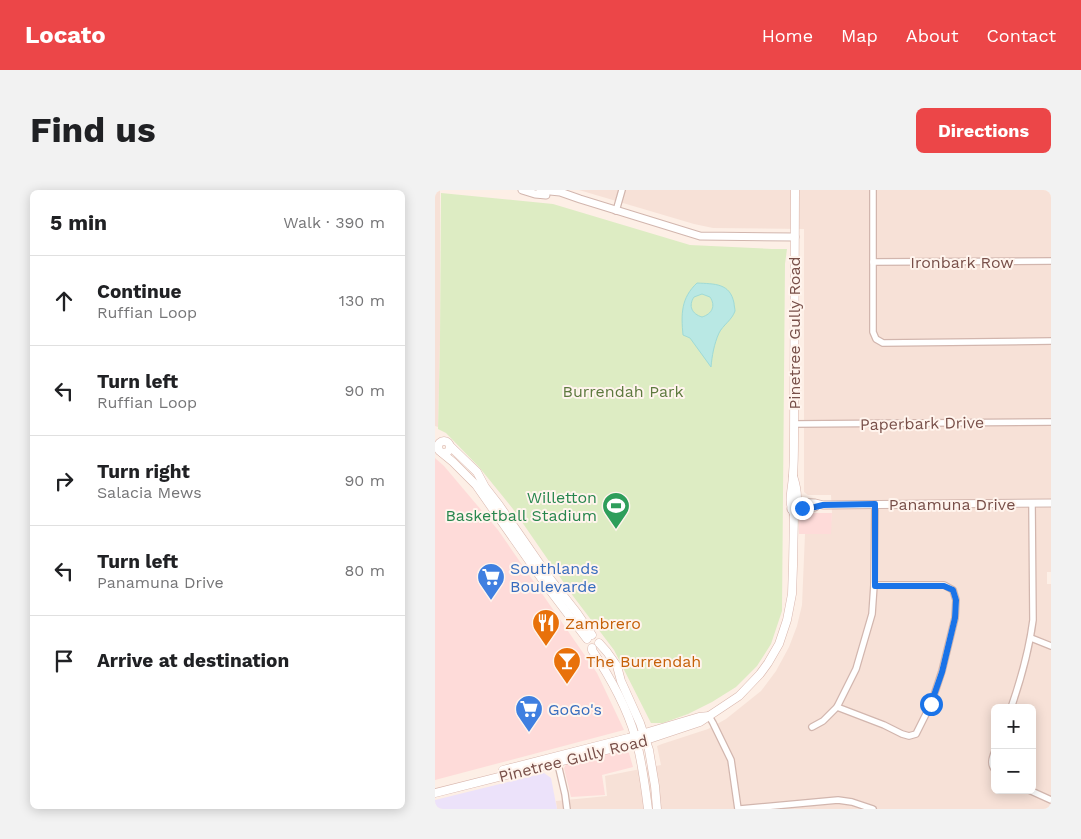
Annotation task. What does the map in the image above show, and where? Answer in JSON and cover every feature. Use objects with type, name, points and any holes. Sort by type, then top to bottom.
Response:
[{"type":"main road","name":"Pinetree Gully Road","points":[[435,788],[701,722],[739,696],[760,674],[779,644],[787,620],[792,594],[794,507],[797,488],[793,476],[795,190]]},
{"type":"main road","points":[[568,608],[551,580],[485,487],[477,472],[447,441],[438,446],[476,485],[511,536],[589,637],[598,638],[592,650],[614,685],[636,739],[648,809]]},
{"type":"main road","points":[[589,637],[587,644],[595,645],[607,652],[617,666],[621,681],[639,720],[653,769],[657,809]]},
{"type":"main road","name":"Pinetree Gully Road","points":[[435,792],[636,739]]},
{"type":"street","points":[[518,190],[528,190]]},
{"type":"street","points":[[522,190],[535,194],[552,192]]},
{"type":"street","points":[[540,190],[579,199],[700,236],[795,237]]},
{"type":"street","points":[[616,210],[622,190]]},
{"type":"street","points":[[873,190],[873,332],[876,339],[883,343],[1051,341]]},
{"type":"street","name":"Ironbark Row","points":[[873,262],[1051,261]]},
{"type":"street","name":"Paperbark Drive","points":[[794,424],[1051,422]]},
{"type":"street","name":"Panamuna Drive","points":[[794,507],[815,503],[823,505],[1051,503]]},
{"type":"street","points":[[812,727],[823,721],[837,707],[855,669],[872,614],[875,586],[875,504]]},
{"type":"street","points":[[1012,704],[1031,638],[1033,620],[1033,504]]},
{"type":"street","points":[[837,707],[902,734],[909,736],[916,734],[931,704],[942,672],[955,618],[956,600],[953,590],[944,586],[875,586]]},
{"type":"street","points":[[1031,638],[1051,646]]},
{"type":"street","points":[[709,716],[731,760],[739,809],[838,800],[852,802],[873,809]]},
{"type":"street","points":[[557,760],[567,809]]},
{"type":"street","points":[[1036,793],[1051,800]]},
{"type":"street","points":[[818,802],[820,809]]},
{"type":"shaded area","points":[[435,190],[440,190],[438,427],[435,426]]},
{"type":"shaded area","points":[[579,190],[1051,190],[1051,572],[1047,572],[1047,584],[1051,584],[1051,809],[557,809],[556,801],[607,796],[605,776],[661,765],[657,746],[708,729],[726,719],[761,691],[776,671],[789,647],[797,626],[802,605],[805,534],[830,534],[831,495],[808,495],[804,492],[804,229],[713,228]]},
{"type":"shaded area","name":"Southlands Boulevarde","points":[[435,458],[444,466],[498,530],[597,673],[624,730],[435,780]]},
{"type":"shaded area","points":[[805,513],[832,513],[831,534],[799,534],[799,518]]},
{"type":"shaded area","points":[[623,749],[629,753],[633,767],[602,775],[605,795],[571,797],[564,768],[567,763]]},
{"type":"shaded area","points":[[544,773],[551,778],[557,809],[435,809],[435,800]]},
{"type":"green space","name":"Burrendah Park","points":[[441,193],[553,204],[690,245],[787,249],[785,264],[782,611],[771,644],[757,666],[736,687],[712,702],[688,714],[663,723],[651,723],[614,650],[573,596],[513,509],[479,467],[446,433],[438,429]]},
{"type":"water","points":[[697,283],[721,286],[729,292],[734,303],[734,314],[717,337],[711,367],[690,338],[683,335],[683,307]],"holes":[[[702,294],[710,297],[713,304],[711,312],[702,317],[693,312],[691,304],[694,297]]]},
{"type":"place","name":"Willetton Basketball Stadium","points":[[616,530]]},
{"type":"place","name":"Southlands Boulevarde","points":[[491,601]]},
{"type":"place","name":"Zambrero","points":[[546,647]]},
{"type":"place","name":"The Burrendah","points":[[567,685]]},
{"type":"place","name":"GoGo's","points":[[529,733]]},
{"type":"route","points":[[802,508],[823,505],[875,504],[875,586],[944,586],[953,590],[956,600],[955,618],[942,672],[931,704]]}]
